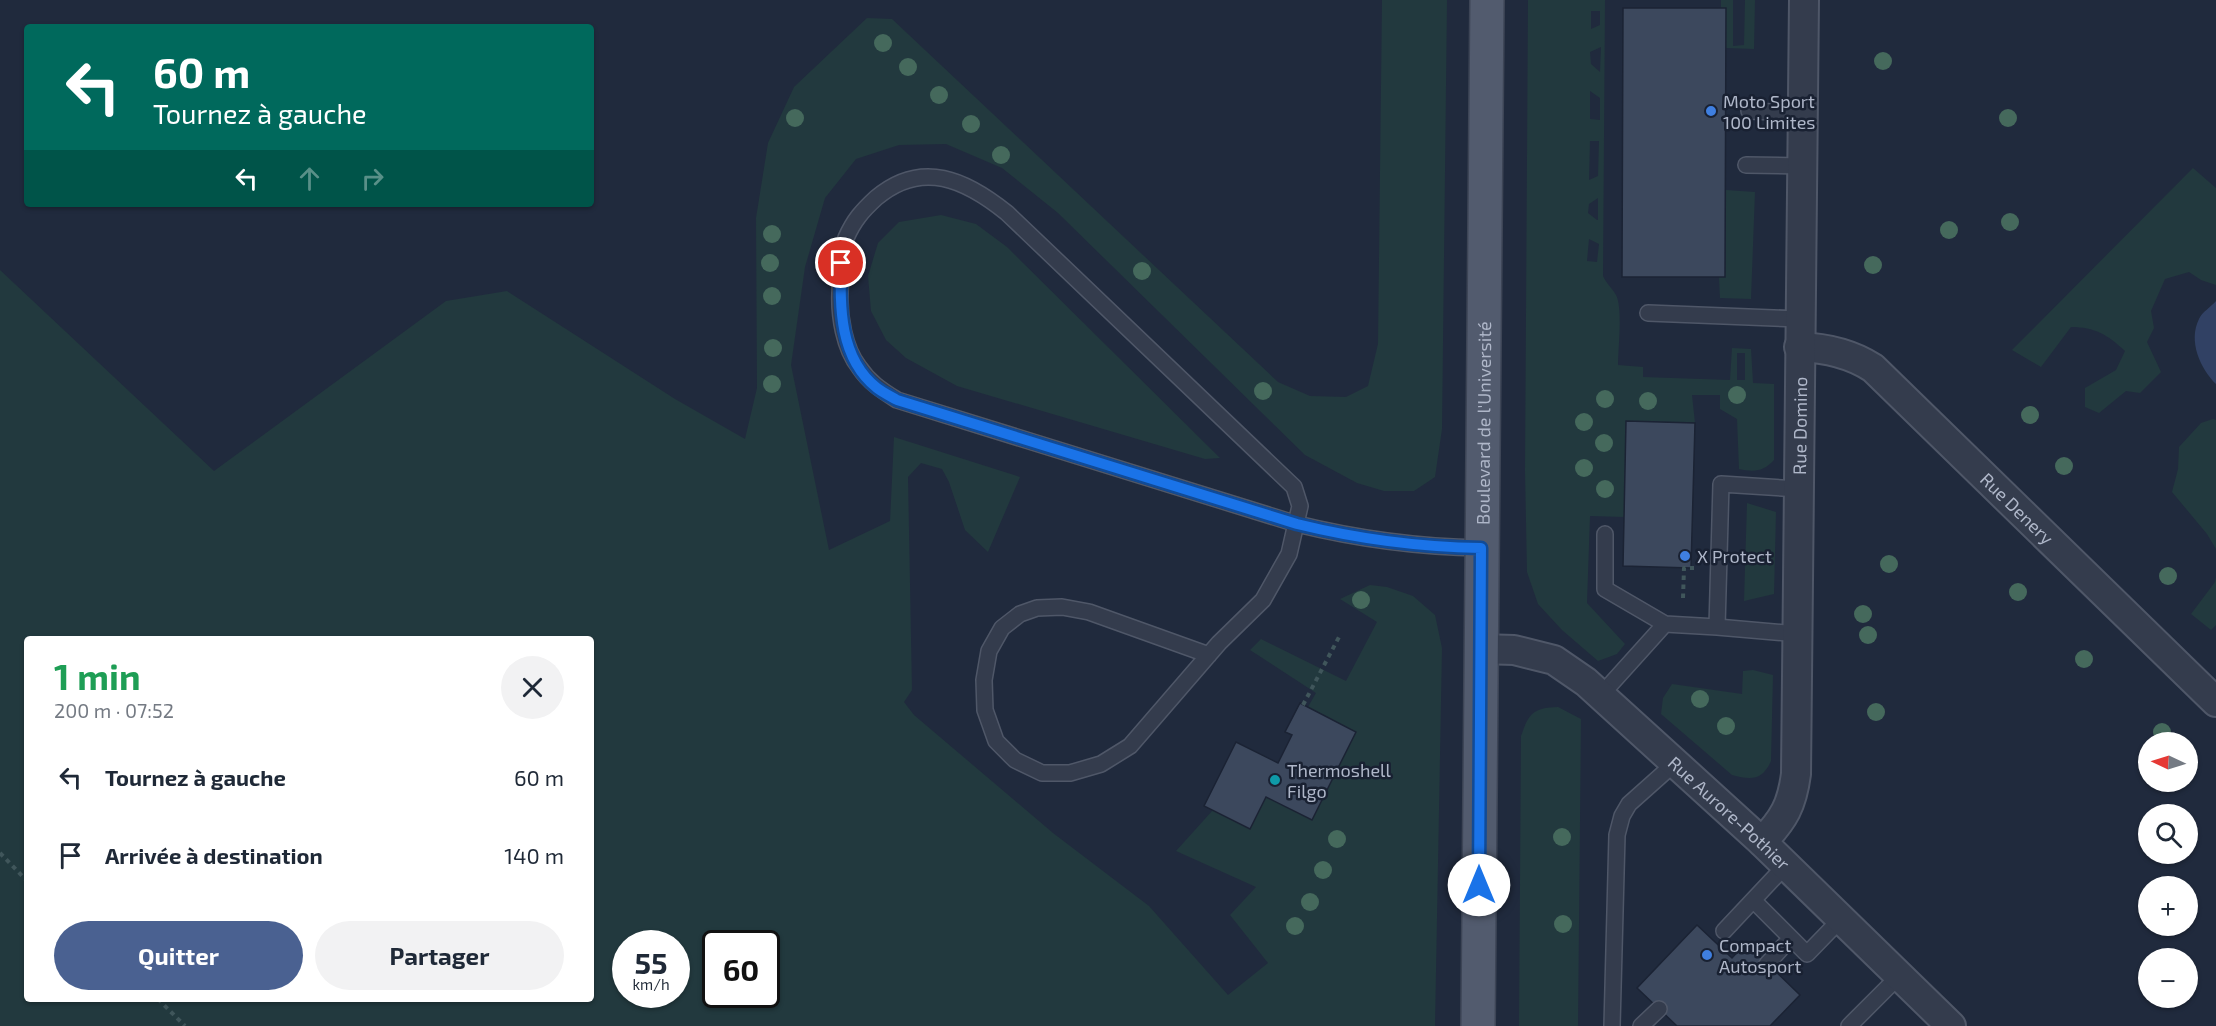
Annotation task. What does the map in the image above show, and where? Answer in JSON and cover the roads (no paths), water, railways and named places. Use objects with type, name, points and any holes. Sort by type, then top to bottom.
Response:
[{"type":"main road","name":"Boulevard de l'Université","points":[[1478,1026],[1487,0]]},
{"type":"street","name":"Rue Domino","points":[[1762,842],[1791,804],[1796,774],[1804,0]]},
{"type":"street","name":"Rue Denery","points":[[1799,347],[1831,350],[1861,360],[1873,368],[2216,702]]},
{"type":"street","name":"Rue Aurore-Pothier","points":[[1480,649],[1514,650],[1554,660],[1601,695],[1762,842],[1951,1026]]},
{"type":"lane","points":[[1749,111],[1803,112]]},
{"type":"lane","points":[[1746,165],[1802,166]]},
{"type":"lane","points":[[1209,655],[1089,612],[1062,607],[1037,608],[1020,614],[1002,628],[989,651],[984,680],[985,710],[996,741],[1015,760],[1042,773],[1070,773],[1101,764],[1130,746],[1209,655],[1263,600],[1289,554],[1297,524],[1300,506],[1294,487],[1007,213],[984,194],[958,182],[933,177],[908,178],[886,190],[859,213],[846,240],[841,263],[840,307],[846,339],[857,365],[876,387],[897,400],[1297,524],[1392,543],[1481,548]]},
{"type":"lane","points":[[1648,313],[1800,319]]},
{"type":"lane","points":[[1717,627],[1721,484],[1799,489]]},
{"type":"lane","points":[[1605,534],[1605,589],[1665,624],[1798,634]]},
{"type":"lane","points":[[1601,695],[1665,624]]},
{"type":"lane","points":[[1612,1026],[1617,835],[1622,816],[1629,804],[1675,763]]},
{"type":"lane","points":[[1724,931],[1786,865]]},
{"type":"lane","points":[[1753,900],[1807,954],[1841,919]]},
{"type":"lane","points":[[1767,964],[1791,938]]},
{"type":"lane","points":[[1849,1026],[1899,976]]},
{"type":"lane","points":[[1641,1026],[1659,1009]]},
{"type":"water","points":[[2216,301],[2216,384],[2210,378],[2197,354],[2195,336],[2200,316]]},
{"type":"place","name":"Moto Sport 100 Limites","points":[[1711,111]]},
{"type":"place","name":"X Protect","points":[[1685,556]]},
{"type":"place","name":"Thermoshell Filgo","points":[[1275,780]]},
{"type":"place","name":"Compact Autosport","points":[[1707,955]]}]
